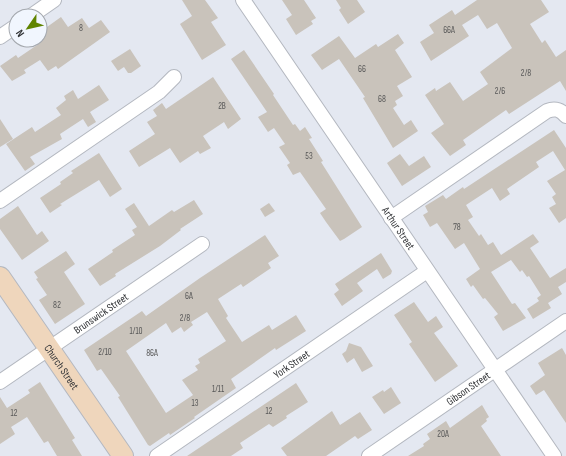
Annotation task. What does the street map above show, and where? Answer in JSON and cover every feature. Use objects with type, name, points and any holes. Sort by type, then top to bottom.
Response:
[{"type":"street","points":[[42,8],[54,0]]},
{"type":"street","name":"Arthur Street","points":[[243,0],[426,271],[554,456]]},
{"type":"street","points":[[0,201],[159,92],[174,77]]},
{"type":"street","points":[[391,218],[547,111],[554,109],[560,110],[566,116]]},
{"type":"street","name":"Brunswick Street","points":[[0,382],[202,244]]},
{"type":"street","name":"York Street","points":[[157,456],[426,271]]},
{"type":"street","name":"Church Street","points":[[0,277],[123,456]]},
{"type":"street","name":"Gibson Street","points":[[369,456],[566,321]]},
{"type":"building","points":[[182,0],[205,0],[218,18],[211,22],[226,45],[202,60],[180,24],[192,16]]},
{"type":"building","points":[[282,0],[304,0],[316,18],[311,21],[313,24],[296,35],[286,19],[292,15]]},
{"type":"building","points":[[336,0],[357,0],[365,12],[348,24],[339,10],[341,8]]},
{"type":"building","points":[[477,0],[541,0],[549,12],[530,24],[542,43],[545,40],[556,57],[566,50],[566,91],[560,81],[509,114],[506,110],[463,140],[466,145],[450,156],[431,133],[444,124],[425,95],[435,88],[436,91],[450,82],[463,101],[488,84],[480,72],[512,48],[497,23],[487,29],[478,15],[462,25],[469,36],[431,61],[420,42],[434,33],[429,25],[452,10],[455,15]]},
{"type":"building","points":[[61,17],[68,27],[82,18],[89,28],[101,20],[110,32],[58,69],[56,66],[48,71],[40,60],[24,70],[26,73],[12,81],[0,66],[16,55],[18,58],[33,48],[48,48],[48,26]]},
{"type":"building","points":[[398,34],[404,43],[395,50],[412,77],[397,86],[403,96],[395,101],[397,105],[393,108],[404,125],[411,120],[418,131],[393,148],[363,98],[365,97],[339,59],[322,70],[311,55],[339,36],[355,58],[376,44],[378,47]]},
{"type":"building","points":[[130,49],[141,66],[131,73],[128,73],[124,67],[118,71],[111,61]]},
{"type":"building","points":[[244,50],[293,125],[295,124],[300,131],[305,127],[312,138],[309,139],[323,161],[321,162],[362,227],[344,239],[340,241],[320,213],[326,209],[300,172],[293,175],[287,165],[290,163],[279,147],[285,144],[274,128],[268,132],[258,117],[267,112],[231,59]]},
{"type":"building","points":[[213,77],[241,119],[228,129],[224,122],[203,136],[211,148],[200,154],[198,151],[180,163],[170,148],[139,167],[129,151],[155,134],[147,122],[157,116],[153,110],[162,103],[166,109]]},
{"type":"building","points":[[99,85],[109,100],[90,112],[96,122],[88,127],[83,119],[60,134],[62,139],[30,157],[35,164],[25,171],[6,144],[32,127],[35,132],[61,115],[56,108],[66,100],[64,96],[73,90],[78,99]]},
{"type":"building","points":[[0,119],[13,139],[0,147]]},
{"type":"building","points":[[554,130],[566,148],[566,218],[559,223],[549,208],[556,204],[552,197],[556,194],[547,181],[565,170],[553,151],[536,162],[539,167],[507,189],[510,194],[500,201],[492,188],[466,205],[473,217],[468,220],[479,236],[481,234],[488,245],[493,242],[501,255],[533,234],[539,242],[530,248],[550,278],[566,268],[566,282],[558,287],[562,294],[548,303],[551,308],[533,319],[527,309],[539,301],[537,298],[541,295],[529,276],[527,277],[522,270],[520,272],[511,260],[491,272],[512,304],[515,303],[526,318],[503,331],[494,317],[498,314],[485,298],[483,299],[473,285],[471,287],[466,279],[480,269],[464,243],[455,249],[437,223],[430,227],[423,215],[428,212],[425,206],[443,195],[446,199],[463,187],[464,189]]},
{"type":"building","points":[[99,153],[122,189],[110,197],[99,180],[60,204],[62,205],[50,213],[40,198],[61,184],[60,182],[73,173],[71,171]]},
{"type":"building","points":[[400,154],[409,166],[424,156],[431,167],[402,186],[387,163]]},
{"type":"building","points":[[194,200],[203,214],[180,229],[181,230],[160,246],[115,274],[116,276],[100,286],[88,269],[113,252],[112,250],[135,235],[132,230],[137,227],[125,209],[134,203],[149,226],[172,210],[174,212]]},
{"type":"building","points":[[269,203],[275,211],[265,217],[260,209]]},
{"type":"building","points":[[18,206],[37,235],[42,231],[49,241],[22,260],[0,229],[0,219]]},
{"type":"building","points":[[265,235],[279,256],[268,263],[271,268],[243,287],[241,284],[218,299],[228,316],[226,318],[242,342],[269,325],[272,330],[296,315],[306,331],[276,350],[275,348],[231,379],[236,388],[170,435],[169,433],[150,446],[118,397],[120,396],[101,369],[97,371],[84,350],[142,311],[146,316]],"holes":[[[207,312],[226,341],[198,359],[200,363],[195,366],[198,370],[182,380],[193,395],[166,413],[126,351],[166,323],[172,333],[181,327],[184,332],[193,325],[191,322]]]},
{"type":"building","points":[[66,251],[75,264],[64,272],[85,304],[55,324],[39,300],[47,295],[36,279],[38,278],[34,272]]},
{"type":"building","points":[[381,253],[392,271],[391,274],[383,279],[377,269],[357,283],[363,291],[342,306],[334,294],[339,290],[335,284]]},
{"type":"building","points":[[414,302],[428,322],[436,316],[443,327],[434,333],[458,366],[435,382],[409,344],[412,342],[394,315]]},
{"type":"building","points":[[349,343],[361,347],[373,366],[362,372],[354,358],[347,363],[342,354],[346,351]]},
{"type":"building","points":[[562,348],[566,355],[566,423],[544,390],[536,395],[530,386],[545,375],[538,363]]},
{"type":"building","points":[[40,382],[75,438],[72,440],[82,456],[57,456],[48,441],[44,443],[27,417],[11,427],[15,434],[0,444],[0,397],[7,408],[30,393],[28,390]]},
{"type":"building","points":[[296,383],[308,402],[286,416],[287,418],[273,427],[269,424],[240,443],[243,448],[231,456],[187,456]]},
{"type":"building","points":[[391,387],[401,403],[384,414],[372,397]]},
{"type":"building","points":[[482,405],[489,417],[481,426],[501,456],[408,456],[424,446],[423,444],[430,439],[427,434],[446,421],[450,428]]},
{"type":"building","points":[[332,411],[340,425],[360,412],[372,430],[358,439],[355,436],[326,456],[287,456],[281,448]]}]
